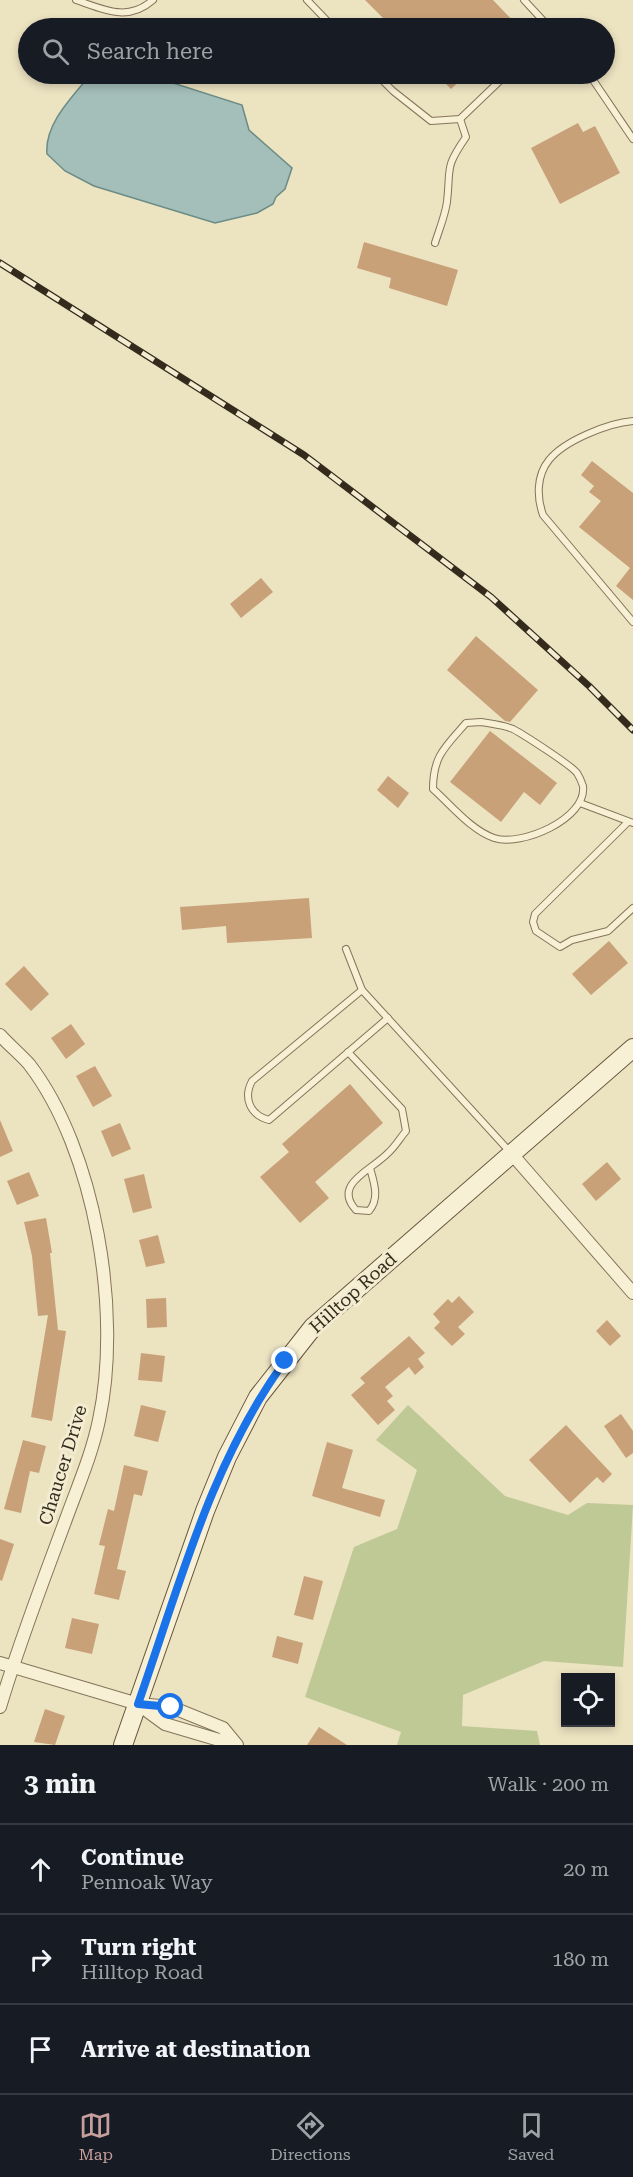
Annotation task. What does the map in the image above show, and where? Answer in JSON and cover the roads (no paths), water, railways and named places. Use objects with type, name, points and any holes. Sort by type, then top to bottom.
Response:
[{"type":"main road","name":"Hilltop Road","points":[[123,1745],[205,1511],[227,1457],[258,1398],[313,1327],[633,1048]]},
{"type":"street","name":"Chaucer Drive","points":[[0,1035],[28,1064],[52,1103],[71,1144],[92,1210],[105,1279],[108,1325],[99,1420],[86,1465],[6,1665],[0,1707]]},
{"type":"street","points":[[511,1153],[633,1293]]},
{"type":"street","points":[[6,1665],[138,1704],[171,1707],[202,1717],[223,1728],[236,1745]]},
{"type":"street","points":[[138,1704],[165,1724],[236,1745]]},
{"type":"lane","points":[[76,0],[110,11],[130,14],[142,10],[153,0]]},
{"type":"lane","points":[[307,0],[324,18]]},
{"type":"lane","points":[[524,0],[541,18]]},
{"type":"lane","points":[[386,84],[431,121],[459,119],[496,84]]},
{"type":"lane","points":[[596,84],[633,140]]},
{"type":"lane","points":[[435,243],[447,203],[447,178],[451,159],[466,137],[459,119]]},
{"type":"lane","points":[[633,420],[586,434],[548,461],[539,483],[538,501],[543,514],[633,622]]},
{"type":"lane","points":[[466,723],[495,724],[512,729],[577,773],[583,786],[580,803],[560,822],[533,837],[511,840],[496,838],[483,833],[433,789],[433,771],[440,752],[466,723]]},
{"type":"lane","points":[[580,803],[630,823],[536,914],[533,922],[536,932],[560,947],[572,940],[608,931],[633,908]]},
{"type":"lane","points":[[346,949],[362,990],[511,1153]]},
{"type":"lane","points":[[362,990],[252,1081],[248,1089],[249,1106],[259,1118],[269,1120],[388,1018]]},
{"type":"lane","points":[[348,1052],[402,1109],[406,1131],[388,1154],[370,1168],[350,1186],[347,1194],[349,1203],[356,1210],[369,1211],[374,1205],[375,1191],[370,1168]]},
{"type":"water","points":[[82,84],[176,84],[242,105],[249,130],[292,168],[285,189],[276,197],[273,204],[257,213],[215,223],[94,186],[65,171],[47,154],[50,132],[68,101]]},
{"type":"railway","points":[[0,263],[304,455],[491,597],[589,686],[633,730]]}]
